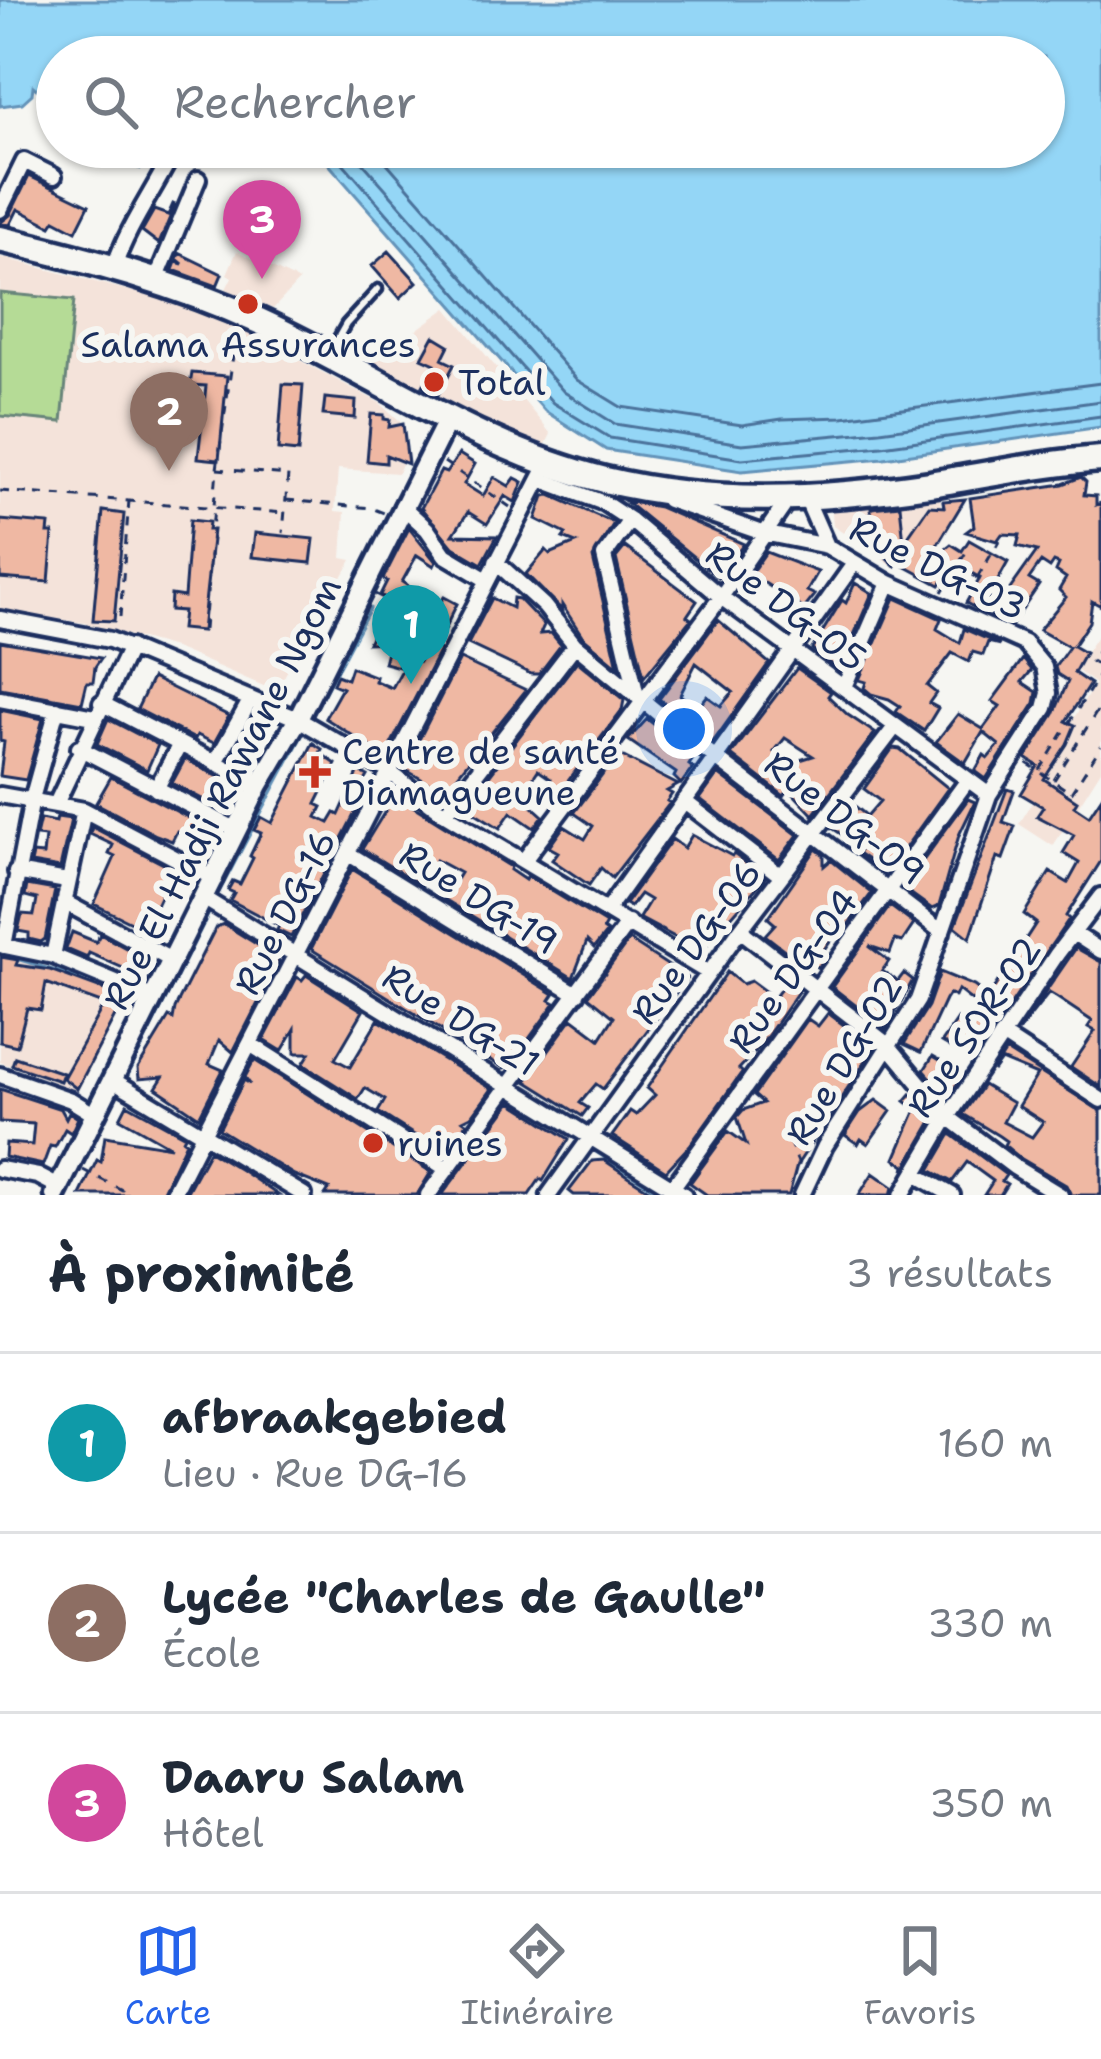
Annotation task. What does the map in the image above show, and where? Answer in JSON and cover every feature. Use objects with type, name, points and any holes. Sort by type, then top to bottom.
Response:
[{"type":"highway","points":[[0,238],[156,280],[262,323],[544,471],[741,499],[797,499],[1101,459]]},
{"type":"street","points":[[0,210],[24,161],[36,167]]},
{"type":"street","points":[[38,168],[54,176]]},
{"type":"street","points":[[114,267],[127,229],[165,168]]},
{"type":"street","points":[[156,280],[198,179]]},
{"type":"street","name":"Rue El Hadji Rawane Ngom","points":[[57,1191],[447,421]]},
{"type":"street","name":"Rue DG-16","points":[[172,1195],[544,471]]},
{"type":"street","name":"Rue DG-05","points":[[544,471],[630,520],[721,597],[988,795]]},
{"type":"street","name":"Rue DG-03","points":[[633,486],[763,533],[827,546],[889,583],[1001,630],[1032,649],[1044,667],[1049,693]]},
{"type":"street","points":[[524,859],[640,698],[721,597],[763,533],[797,499],[827,546]]},
{"type":"street","points":[[399,512],[428,529],[446,555],[487,580]]},
{"type":"street","points":[[630,520],[604,556],[640,698]]},
{"type":"street","name":"Rue DG-09","points":[[496,562],[544,606],[575,645],[942,932]]},
{"type":"street","points":[[607,910],[853,565]]},
{"type":"street","points":[[844,687],[889,583]]},
{"type":"street","points":[[0,620],[81,632],[130,647],[298,719],[709,973]]},
{"type":"street","points":[[446,814],[575,645]]},
{"type":"street","points":[[56,804],[130,647]]},
{"type":"street","name":"Rue DG-02","points":[[805,1189],[816,1160],[928,981],[988,795],[1045,708],[1049,693]]},
{"type":"street","points":[[0,699],[98,710],[180,744],[259,785]]},
{"type":"street","points":[[216,762],[250,699]]},
{"type":"street","points":[[57,709],[5,902],[2,945],[53,956],[155,998]]},
{"type":"street","name":"Rue DG-06","points":[[549,1195],[740,930],[895,727]]},
{"type":"street","points":[[156,789],[180,744]]},
{"type":"street","points":[[79,748],[236,830]]},
{"type":"street","name":"Rue DG-04","points":[[674,1192],[967,781]]},
{"type":"street","points":[[0,795],[84,810],[214,879]]},
{"type":"street","points":[[684,801],[781,876]]},
{"type":"street","points":[[53,956],[84,810]]},
{"type":"street","name":"Rue DG-19","points":[[349,854],[577,994]]},
{"type":"street","points":[[16,872],[68,881]]},
{"type":"street","name":"Rue SOR-02","points":[[902,1195],[1002,1035],[1101,896]]},
{"type":"street","name":"Rue DG-21","points":[[205,899],[510,1084],[674,1192]]},
{"type":"street","points":[[64,902],[173,961]]},
{"type":"street","points":[[428,1195],[628,923]]},
{"type":"street","points":[[740,930],[889,1045],[948,1117],[1060,1195]]},
{"type":"street","points":[[1076,934],[1101,952]]},
{"type":"street","points":[[1002,1035],[1101,1100]]},
{"type":"street","points":[[250,1044],[447,1169]]},
{"type":"street","points":[[0,1075],[71,1100],[95,1115]]},
{"type":"street","points":[[113,1080],[301,1194]]},
{"type":"street","points":[[0,1169],[38,1176],[57,1191]]},
{"type":"street","points":[[915,1174],[952,1195]]},
{"type":"lane","points":[[328,356],[346,323],[378,289]]},
{"type":"path","points":[[204,630],[217,469],[234,348]]},
{"type":"path","points":[[430,452],[522,514]]},
{"type":"path","points":[[217,469],[288,475],[283,532]]},
{"type":"path","points":[[0,491],[284,513]]},
{"type":"path","points":[[120,617],[129,500]]},
{"type":"path","points":[[286,500],[399,512]]},
{"type":"path","points":[[968,593],[1000,541]]},
{"type":"path","points":[[937,604],[969,548]]},
{"type":"path","points":[[956,567],[1001,591],[993,604]]},
{"type":"path","points":[[363,588],[459,636]]},
{"type":"path","points":[[1039,771],[1101,670],[1091,661],[1101,646]]},
{"type":"path","points":[[1053,781],[1101,705]]},
{"type":"path","points":[[1016,756],[1071,793],[1101,746]]},
{"type":"path","points":[[789,1141],[805,1189]]},
{"type":"path","points":[[72,1162],[124,1191]]},
{"type":"shaded area","points":[[237,251],[299,281],[273,309],[226,289]]},
{"type":"shaded area","points":[[0,257],[169,301],[250,334],[380,403],[400,421],[407,453],[398,473],[338,469],[335,511],[345,512],[342,558],[352,560],[281,682],[266,687],[177,649],[85,623],[0,610]]},
{"type":"shaded area","points":[[447,308],[551,434],[541,454],[363,368]]},
{"type":"shaded area","points":[[939,486],[941,506],[895,568],[833,526],[831,499]]},
{"type":"shaded area","points":[[1101,630],[1101,770],[1053,846],[1019,824],[1046,781],[1039,774],[1095,684],[1075,669]]},
{"type":"shaded area","points":[[0,956],[21,959],[126,998],[78,1091],[0,1062]]},
{"type":"green space","points":[[0,293],[74,300],[62,422],[0,416]]},
{"type":"water","points":[[0,0],[1101,0],[1101,427],[884,458],[742,471],[606,450],[545,411],[332,168],[1065,168],[1065,36],[36,36],[36,88],[33,86],[22,103],[0,106]]},
{"type":"building","points":[[29,176],[89,205],[76,231],[55,220],[51,226],[18,209],[10,225],[0,223],[10,215]]},
{"type":"building","points":[[173,204],[159,244],[142,231],[154,210],[168,215]]},
{"type":"building","points":[[389,251],[417,282],[400,298],[372,266]]},
{"type":"building","points":[[179,253],[222,274],[217,286],[173,270],[176,262],[183,264],[177,259]]},
{"type":"building","points":[[434,336],[449,345],[442,359],[454,365],[438,395],[423,386],[435,364],[422,358]]},
{"type":"building","points":[[192,373],[227,376],[219,460],[198,458],[206,386],[190,385]]},
{"type":"building","points":[[283,384],[303,385],[298,452],[278,450]]},
{"type":"building","points":[[325,398],[356,401],[355,418],[323,415]]},
{"type":"building","points":[[371,414],[384,415],[390,420],[389,427],[403,424],[408,464],[386,455],[386,463],[367,461]]},
{"type":"building","points":[[459,454],[475,464],[464,484],[483,496],[494,477],[509,486],[515,478],[523,482],[515,502],[505,496],[487,524],[468,512],[453,535],[497,536],[482,564],[453,547],[421,508],[441,471],[446,473]]},
{"type":"building","points":[[1081,477],[1086,482],[1084,495],[1096,496],[1096,505],[1101,503],[1101,606],[1092,601],[1089,622],[1073,646],[1085,653],[1074,673],[1090,684],[1066,721],[1075,725],[1044,779],[1077,801],[1074,806],[1089,816],[1101,798],[1101,861],[1066,916],[1069,919],[973,1060],[942,1042],[958,1019],[968,1025],[981,1008],[958,990],[955,997],[949,994],[945,1000],[921,1052],[904,1044],[928,1006],[940,972],[988,997],[1036,923],[1024,914],[1050,872],[1068,883],[1079,863],[1063,853],[1074,835],[1037,816],[1043,807],[1021,794],[1038,766],[1026,758],[1068,681],[1055,667],[1069,647],[1039,630],[1066,597],[1059,590],[1066,578],[1056,571],[1059,564],[1054,562],[1050,568],[1041,562],[1029,579],[1039,585],[1012,625],[991,616],[1037,551],[1017,546],[1020,535],[1002,534],[997,541],[966,532],[974,526],[970,498]]},
{"type":"building","points":[[544,496],[614,523],[593,558],[618,666],[583,637],[562,605],[562,610],[526,574],[546,550],[550,554],[576,543],[536,519]]},
{"type":"building","points":[[965,499],[925,565],[951,544],[962,551],[969,540],[1008,562],[981,611],[966,603],[980,578],[955,563],[940,585],[897,562],[895,566],[882,553],[882,545],[874,545],[871,508],[900,505],[904,542],[929,506],[944,507],[943,501]]},
{"type":"building","points":[[625,501],[659,507],[744,544],[718,577]]},
{"type":"building","points":[[103,511],[124,514],[114,621],[93,620]]},
{"type":"building","points":[[0,520],[49,524],[48,533],[53,533],[49,582],[0,578]]},
{"type":"building","points":[[190,520],[209,522],[208,530],[213,530],[202,631],[181,629],[183,611],[170,610],[171,595],[184,597]]},
{"type":"building","points":[[409,528],[436,562],[434,566],[417,555],[402,582],[438,606],[444,597],[457,604],[443,632],[410,617],[403,632],[422,641],[368,643],[388,599],[380,595],[387,581],[383,579]]},
{"type":"building","points":[[255,533],[314,539],[311,563],[252,557]]},
{"type":"building","points":[[625,547],[697,601],[687,616],[691,619],[644,677],[616,558]]},
{"type":"building","points":[[766,552],[818,572],[807,591],[815,595],[804,609],[757,578],[752,584],[746,580]]},
{"type":"building","points":[[855,583],[872,593],[839,670],[812,649]]},
{"type":"building","points":[[492,598],[512,608],[513,598],[519,599],[544,625],[540,634],[551,633],[561,645],[539,674],[468,644]]},
{"type":"building","points":[[895,598],[941,619],[937,629],[960,643],[964,629],[1000,645],[988,642],[983,655],[973,652],[969,662],[952,653],[927,686],[936,693],[929,703],[938,708],[924,731],[896,712],[900,706],[871,694],[864,688],[866,682],[859,680]]},
{"type":"building","points":[[718,620],[769,663],[713,742],[659,699]],"holes":[[[696,663],[733,692],[721,706],[707,696],[697,709],[680,695]]]},
{"type":"building","points":[[0,641],[101,658],[82,703],[0,688]]},
{"type":"building","points":[[428,644],[440,650],[385,756],[325,718],[342,688],[333,684],[337,675],[347,679],[351,667],[392,688],[403,668],[384,663],[387,651],[419,662]]},
{"type":"building","points":[[460,659],[526,690],[444,792],[404,769]]},
{"type":"building","points":[[1023,659],[1032,670],[1022,682],[1037,692],[1035,703],[986,779],[975,771],[984,755],[988,758],[999,745],[983,732],[965,763],[936,742],[958,714],[983,729],[1000,706],[992,701]]},
{"type":"building","points":[[577,661],[624,700],[622,710],[559,793],[548,789],[551,779],[538,770],[521,796],[543,816],[534,828],[511,812],[500,828],[469,809],[468,803]]},
{"type":"building","points":[[797,668],[875,733],[813,815],[789,789],[784,796],[731,755]],"holes":[[[785,738],[813,756],[790,763],[774,752]]]},
{"type":"building","points":[[152,678],[229,716],[214,743],[197,735],[195,739],[137,709]]},
{"type":"building","points":[[0,710],[43,719],[26,780],[0,776],[4,742],[0,741]]},
{"type":"building","points":[[108,719],[158,745],[147,770],[97,744]]},
{"type":"building","points":[[647,719],[695,756],[681,784],[676,773],[628,740]]},
{"type":"building","points":[[248,728],[259,734],[244,764],[231,758]]},
{"type":"building","points":[[313,743],[336,764],[316,804],[322,807],[317,817],[329,823],[335,813],[339,815],[359,771],[368,776],[364,783],[369,786],[291,937],[230,900],[234,893],[228,890],[233,881],[240,884],[253,858],[261,833],[254,830],[261,817],[272,823]]},
{"type":"building","points":[[893,748],[948,788],[887,873],[832,828],[851,803],[867,816],[880,801],[864,789]]},
{"type":"building","points":[[618,754],[678,785],[667,791],[672,794],[670,803],[612,878],[601,868],[589,885],[552,860],[558,852],[549,847],[564,826],[585,839],[593,826],[574,813]]},
{"type":"building","points":[[185,759],[232,784],[219,808],[172,783]]},
{"type":"building","points":[[718,774],[798,835],[779,860],[700,799]]},
{"type":"building","points":[[111,777],[212,830],[205,845],[177,831],[172,841],[156,835],[96,803]]},
{"type":"building","points":[[1007,789],[1014,791],[1003,822],[1015,826],[1003,859],[997,857],[970,938],[955,926]]},
{"type":"building","points":[[395,795],[525,880],[527,876],[606,924],[607,932],[594,948],[587,941],[573,978],[444,899],[460,873],[436,860],[422,886],[362,849]]},
{"type":"building","points":[[968,799],[975,802],[959,835],[939,906],[932,909],[903,888]]},
{"type":"building","points":[[57,817],[71,819],[60,868],[31,863],[33,854],[43,855],[45,837],[36,836],[40,819],[56,822]]},
{"type":"building","points":[[92,827],[173,869],[145,929],[94,904],[115,857],[109,854],[113,845],[90,834]]},
{"type":"building","points":[[692,835],[734,854],[765,878],[701,951],[639,918],[650,900],[640,894],[630,907],[625,904],[672,839],[684,848]]},
{"type":"building","points":[[816,849],[824,855],[824,866],[831,860],[872,893],[839,937],[835,934],[818,968],[804,957],[800,962],[765,935],[775,924],[768,918]]},
{"type":"building","points":[[352,869],[554,994],[550,1000],[555,1003],[510,1065],[504,1068],[485,1057],[311,949]]},
{"type":"building","points":[[27,885],[55,890],[41,942],[18,931],[22,914],[34,915],[37,899],[25,896]]},
{"type":"building","points":[[890,906],[914,924],[902,942],[895,940],[890,953],[869,946],[889,961],[882,971],[898,981],[904,973],[913,980],[886,1029],[832,987]]},
{"type":"building","points":[[224,924],[279,962],[233,1052],[219,1040],[209,1064],[223,1070],[199,1117],[156,1088],[163,1077],[139,1079],[138,1068],[169,1017],[173,1019],[216,927]]},
{"type":"building","points":[[72,932],[96,942],[100,934],[146,959],[139,975],[89,953],[87,958],[66,949]]},
{"type":"building","points":[[629,940],[687,978],[603,1089],[596,1084],[580,1103],[588,1108],[582,1116],[526,1081],[572,1018],[600,1039],[614,1017],[588,996]]},
{"type":"building","points":[[1076,948],[1101,962],[1101,1087],[1071,1067],[1095,1031],[1088,1027],[1092,1021],[1056,997],[1049,993],[1018,1032]]},
{"type":"building","points":[[1,957],[18,960],[16,965],[50,970],[123,1001],[77,1089],[63,1078],[104,1004],[46,983],[41,1010],[27,1008],[17,1046],[0,1042]]},
{"type":"building","points":[[727,972],[742,984],[751,981],[774,998],[787,981],[799,990],[739,1069],[742,1072],[690,1145],[666,1171],[612,1136],[630,1111],[636,1115],[655,1095],[647,1088]]},
{"type":"building","points":[[306,975],[363,1011],[335,1059],[350,1067],[378,1020],[492,1089],[473,1115],[463,1120],[467,1123],[444,1154],[378,1112],[385,1100],[365,1088],[358,1099],[303,1064],[310,1053],[295,1053],[295,1029],[282,1051],[264,1040],[297,977],[302,980]]},
{"type":"building","points":[[828,1013],[874,1048],[797,1165],[789,1195],[707,1195],[690,1183],[728,1131],[746,1144],[737,1117],[763,1103],[754,1095],[808,1019],[818,1026]]},
{"type":"building","points":[[1006,1051],[1101,1111],[1101,1195],[1071,1195],[1066,1185],[1020,1158],[1004,1145],[1006,1141],[963,1114],[983,1085],[1013,1103],[1003,1122],[1032,1137],[1043,1122],[1018,1106],[1037,1075],[1001,1060],[993,1071]]},
{"type":"building","points":[[933,1056],[964,1074],[948,1097],[924,1070]]},
{"type":"building","points":[[15,1057],[63,1073],[60,1081],[12,1065]]},
{"type":"building","points":[[254,1060],[431,1172],[417,1195],[325,1195],[329,1189],[294,1175],[219,1129],[244,1080],[250,1084],[245,1077]]},
{"type":"building","points":[[0,1089],[61,1109],[66,1118],[69,1112],[78,1118],[71,1133],[65,1129],[55,1147],[50,1146],[43,1165],[5,1157],[6,1143],[32,1145],[34,1124],[0,1122]]},
{"type":"building","points":[[911,1094],[934,1118],[904,1170],[905,1165],[895,1159],[919,1103],[914,1108],[905,1101]]},
{"type":"building","points":[[876,1100],[891,1111],[868,1144],[861,1139],[858,1144],[845,1135],[860,1112]]},
{"type":"building","points":[[511,1102],[569,1139],[543,1181],[529,1195],[442,1195]]},
{"type":"building","points":[[127,1104],[185,1136],[161,1195],[80,1195],[97,1160],[101,1162],[105,1136],[171,1147],[120,1118]]},
{"type":"building","points":[[951,1134],[1006,1175],[1000,1195],[984,1195],[993,1181],[967,1162],[952,1182],[930,1170]]},
{"type":"building","points":[[209,1151],[241,1170],[278,1195],[185,1195]]},
{"type":"building","points":[[604,1160],[658,1195],[574,1195],[569,1191],[592,1161]]},
{"type":"building","points":[[873,1173],[893,1187],[891,1195],[859,1195]]},
{"type":"waterway","points":[[311,718],[370,608]]},
{"type":"waterway","points":[[216,898],[304,732]]},
{"type":"waterway","points":[[125,1081],[212,907]]},
{"type":"waterway","points":[[0,954],[119,990]]},
{"type":"waterway","points":[[67,1195],[120,1089]]},
{"type":"waterway","points":[[591,1149],[664,1195]]},
{"type":"waterway","points":[[539,1195],[561,1167]]},
{"type":"place","name":"Daaru Salam","points":[[262,279]]},
{"type":"place","name":"Salama Assurances","points":[[248,304]]},
{"type":"place","name":"Total","points":[[434,382]]},
{"type":"place","name":"Lycée \"Charles de Gaulle\"","points":[[169,471]]},
{"type":"place","name":"afbraakgebied","points":[[411,684]]},
{"type":"place","name":"Centre de santé Diamagueune","points":[[315,772]]},
{"type":"place","name":"ruines","points":[[373,1143]]}]
